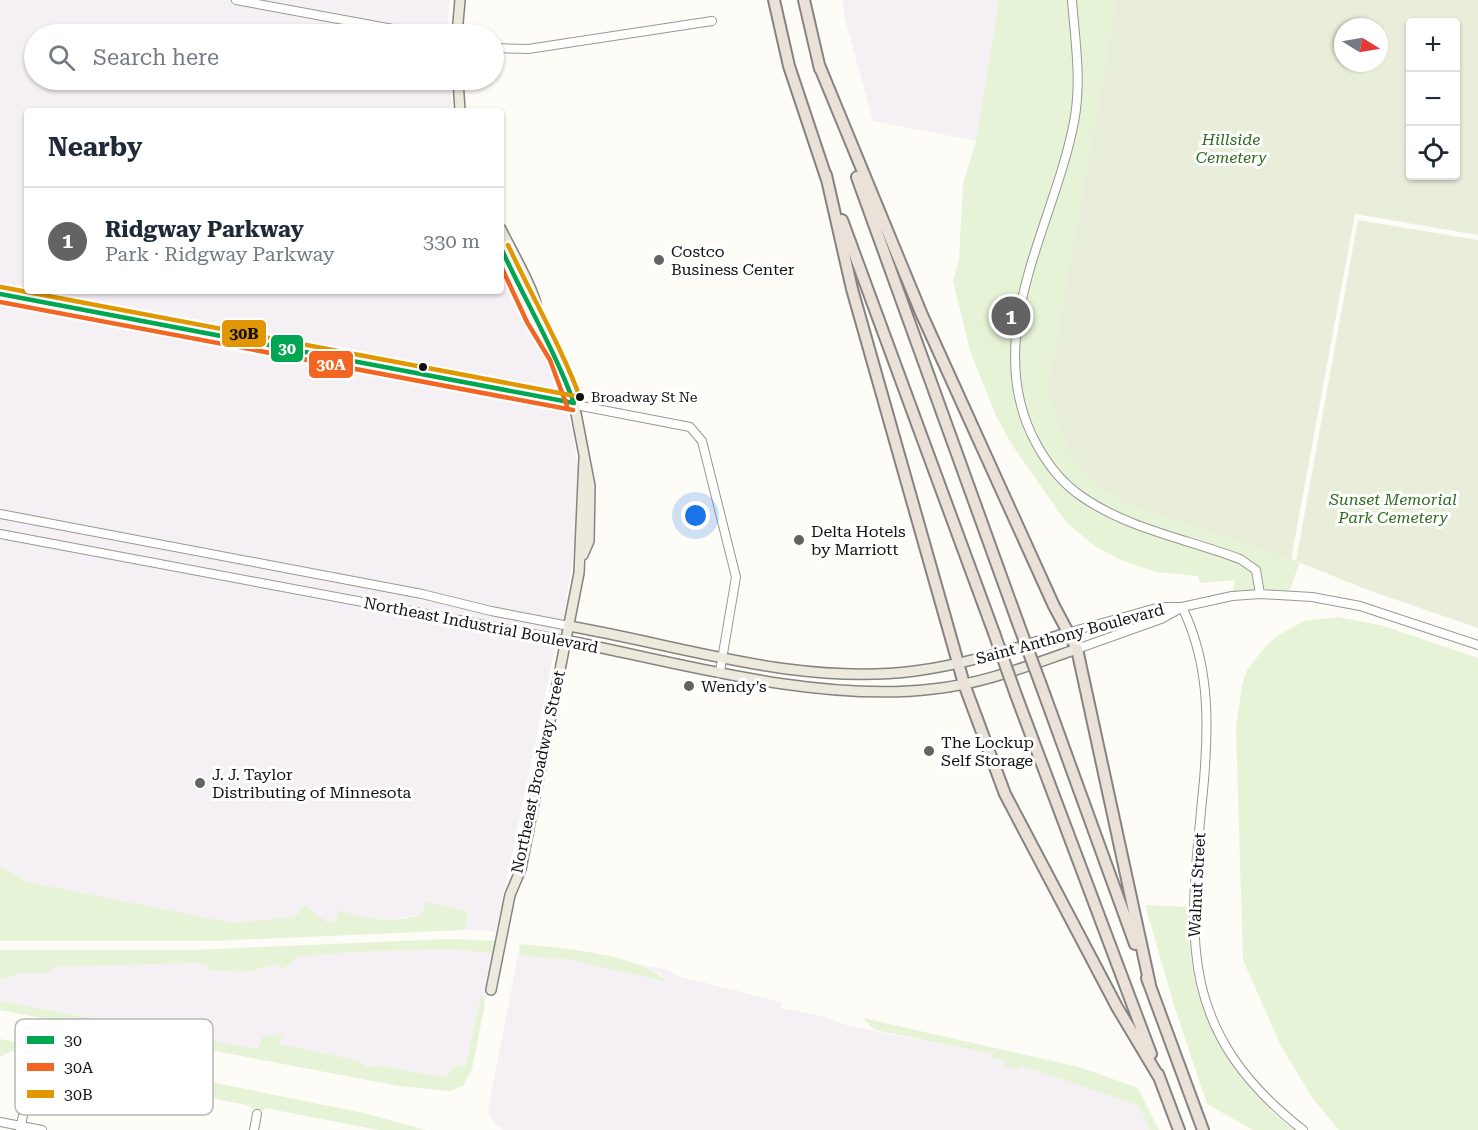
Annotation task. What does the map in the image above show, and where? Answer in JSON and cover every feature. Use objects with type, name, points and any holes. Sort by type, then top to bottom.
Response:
[{"type":"highway","points":[[774,0],[789,66],[825,175],[1179,1130]]},
{"type":"highway","points":[[804,0],[819,64],[1018,623],[1203,1130]]},
{"type":"highway","points":[[819,64],[922,315],[1050,596],[1077,649],[1150,985]]},
{"type":"highway","points":[[825,175],[852,289],[964,684],[1005,794],[1117,1007],[1160,1079]]},
{"type":"main road","points":[[458,24],[460,0]]},
{"type":"main road","points":[[459,90],[461,108]]},
{"type":"main road","name":"Northeast Broadway Street","points":[[504,235],[534,299],[540,316],[538,322]]},
{"type":"main road","name":"Northeast Broadway Street","points":[[492,987],[510,894],[521,869],[581,560],[584,458],[573,403],[561,366],[538,322],[534,319],[504,254]]},
{"type":"main road","name":"Northeast Industrial Boulevard","points":[[569,626],[781,669],[841,674],[914,671],[957,663]]},
{"type":"main road","name":"Saint Anthony Boulevard","points":[[957,663],[1070,632]]},
{"type":"main road","name":"Northeast Industrial Boulevard","points":[[565,640],[793,684],[876,692],[934,689],[964,684]]},
{"type":"main road","name":"Saint Anthony Boulevard","points":[[964,684],[999,676],[1077,649]]},
{"type":"street","points":[[236,0],[366,24]]},
{"type":"street","points":[[1072,0],[1079,70],[1074,122],[1025,285],[1016,341],[1015,378],[1027,428],[1058,477],[1079,495],[1123,520],[1240,559],[1256,570],[1260,594]]},
{"type":"street","points":[[504,48],[528,49],[712,21]]},
{"type":"street","points":[[0,294],[684,424],[695,429],[699,434],[736,577],[720,671]]},
{"type":"street","name":"Northeast Industrial Boulevard","points":[[0,514],[422,594],[491,611],[569,626]]},
{"type":"street","name":"Northeast Industrial Boulevard","points":[[0,534],[565,640]]},
{"type":"street","name":"Saint Anthony Boulevard","points":[[1070,632],[1160,607],[1182,607],[1232,596],[1260,594],[1312,597],[1360,606],[1478,645]]},
{"type":"street","name":"Saint Anthony Boulevard","points":[[1077,649],[1161,619],[1182,607]]},
{"type":"street","name":"Walnut Street","points":[[1182,607],[1195,633],[1204,678],[1208,727],[1193,907],[1194,954],[1199,979],[1219,1035],[1237,1064],[1257,1090],[1303,1130]]},
{"type":"street","points":[[254,1130],[256,1114]]},
{"type":"street","points":[[0,1122],[20,1128],[42,1130]]},
{"type":"shaded area","points":[[0,0],[450,0],[448,24],[24,24],[24,90],[450,90],[452,108],[24,108],[24,294],[504,294],[504,265],[550,362],[573,432],[579,480],[577,527],[562,628],[556,642],[496,931],[465,930],[468,911],[425,903],[422,914],[396,919],[358,918],[338,910],[336,921],[328,923],[321,920],[311,909],[298,911],[295,917],[233,923],[28,882],[0,866]]},
{"type":"shaded area","points":[[843,0],[999,0],[976,141],[873,121],[844,16]]},
{"type":"shaded area","points":[[453,949],[494,954],[485,1000],[481,995],[466,1064],[451,1067],[449,1075],[442,1077],[380,1065],[367,1067],[355,1060],[278,1044],[283,1034],[261,1038],[258,1049],[213,1041],[213,1019],[97,1019],[0,1001],[0,979],[20,973],[50,973],[51,967],[201,963],[208,966],[208,969],[249,972],[298,957],[353,952]]},
{"type":"shaded area","points":[[519,950],[523,956],[566,959],[667,981],[661,974],[641,965],[666,969],[678,976],[781,1002],[781,1008],[826,1017],[849,1026],[992,1054],[1004,1060],[1003,1065],[1017,1069],[1022,1066],[1138,1105],[1150,1130],[504,1130],[494,1123],[488,1110]]},
{"type":"green space","points":[[999,0],[1116,0],[1047,390],[1291,559],[1300,561],[1288,596],[1232,596],[1235,580],[1200,583],[1198,576],[1156,572],[1121,560],[1096,547],[1066,522],[1012,445],[996,416],[970,351],[953,281],[959,260],[963,184],[976,141]]},
{"type":"green space","name":"Hillside Cemetery","points":[[1116,0],[1478,0],[1478,235],[1355,214],[1291,559],[1125,503],[1097,485],[1071,455],[1047,390]]},
{"type":"green space","name":"Sunset Memorial Park Cemetery","points":[[1358,220],[1478,240],[1478,628],[1365,589],[1296,561]]},
{"type":"green space","points":[[1338,617],[1384,626],[1478,658],[1478,1130],[1339,1130],[1313,1099],[1281,1046],[1243,960],[1236,729],[1242,685],[1247,670],[1277,636],[1304,621]]},
{"type":"green space","points":[[0,866],[28,882],[233,923],[294,917],[305,905],[328,923],[336,921],[338,910],[359,916],[390,920],[411,917],[422,914],[425,902],[468,911],[465,930],[213,941],[0,941]]},
{"type":"green space","points":[[1145,905],[1188,907],[1189,941],[1194,973],[1202,1004],[1213,1032],[1228,1059],[1246,1084],[1268,1108],[1294,1130],[1253,1130],[1207,1104],[1174,1005]]},
{"type":"green space","points":[[450,939],[496,941],[494,954],[453,949],[353,952],[298,957],[281,970],[278,963],[249,972],[208,970],[208,966],[201,963],[52,967],[50,973],[21,973],[0,979],[0,950],[191,950]]},
{"type":"green space","points":[[520,944],[577,950],[619,958],[655,972],[668,982],[566,959],[522,956],[519,950]]},
{"type":"green space","points":[[481,995],[484,997],[485,1004],[472,1069],[463,1086],[450,1091],[399,1086],[213,1051],[213,1041],[258,1049],[262,1037],[283,1034],[279,1044],[356,1060],[367,1067],[378,1067],[379,1065],[442,1077],[449,1075],[451,1067],[466,1064]]},
{"type":"green space","points":[[0,1001],[97,1019],[47,1019],[0,1010]]},
{"type":"green space","points":[[863,1018],[1079,1067],[1138,1088],[1159,1130],[1150,1130],[1138,1105],[1022,1066],[1017,1069],[1003,1066],[1004,1060],[991,1058],[992,1054],[875,1030]]},
{"type":"green space","points":[[0,1039],[15,1042],[15,1052],[0,1057]]},
{"type":"green space","points":[[213,1082],[364,1113],[426,1130],[378,1130],[265,1108],[264,1111],[251,1108],[251,1106],[213,1099]]},
{"type":"transit line","name":"30B","points":[[508,245],[581,400]]},
{"type":"transit line","name":"30","points":[[504,254],[574,403]]},
{"type":"transit line","name":"30A","points":[[504,272],[527,322],[550,360],[567,406]]},
{"type":"transit line","name":"30B","points":[[1,287],[24,291]]},
{"type":"transit line","name":"30","points":[[0,294],[574,403]]},
{"type":"transit line","name":"30B","points":[[38,294],[575,396]]},
{"type":"transit line","name":"30A","points":[[0,302],[573,410]]},
{"type":"place","name":"Costco Business Center","points":[[659,260]]},
{"type":"place","name":"Ridgway Parkway","points":[[1011,316]]},
{"type":"place","name":"Broadway St Ne","points":[[580,397]]},
{"type":"place","name":"Delta Hotels by Marriott","points":[[799,540]]},
{"type":"place","name":"Wendy's","points":[[689,686]]},
{"type":"place","name":"The Lockup Self Storage","points":[[929,751]]},
{"type":"place","name":"J. J. Taylor Distributing of Minnesota","points":[[200,783]]}]
